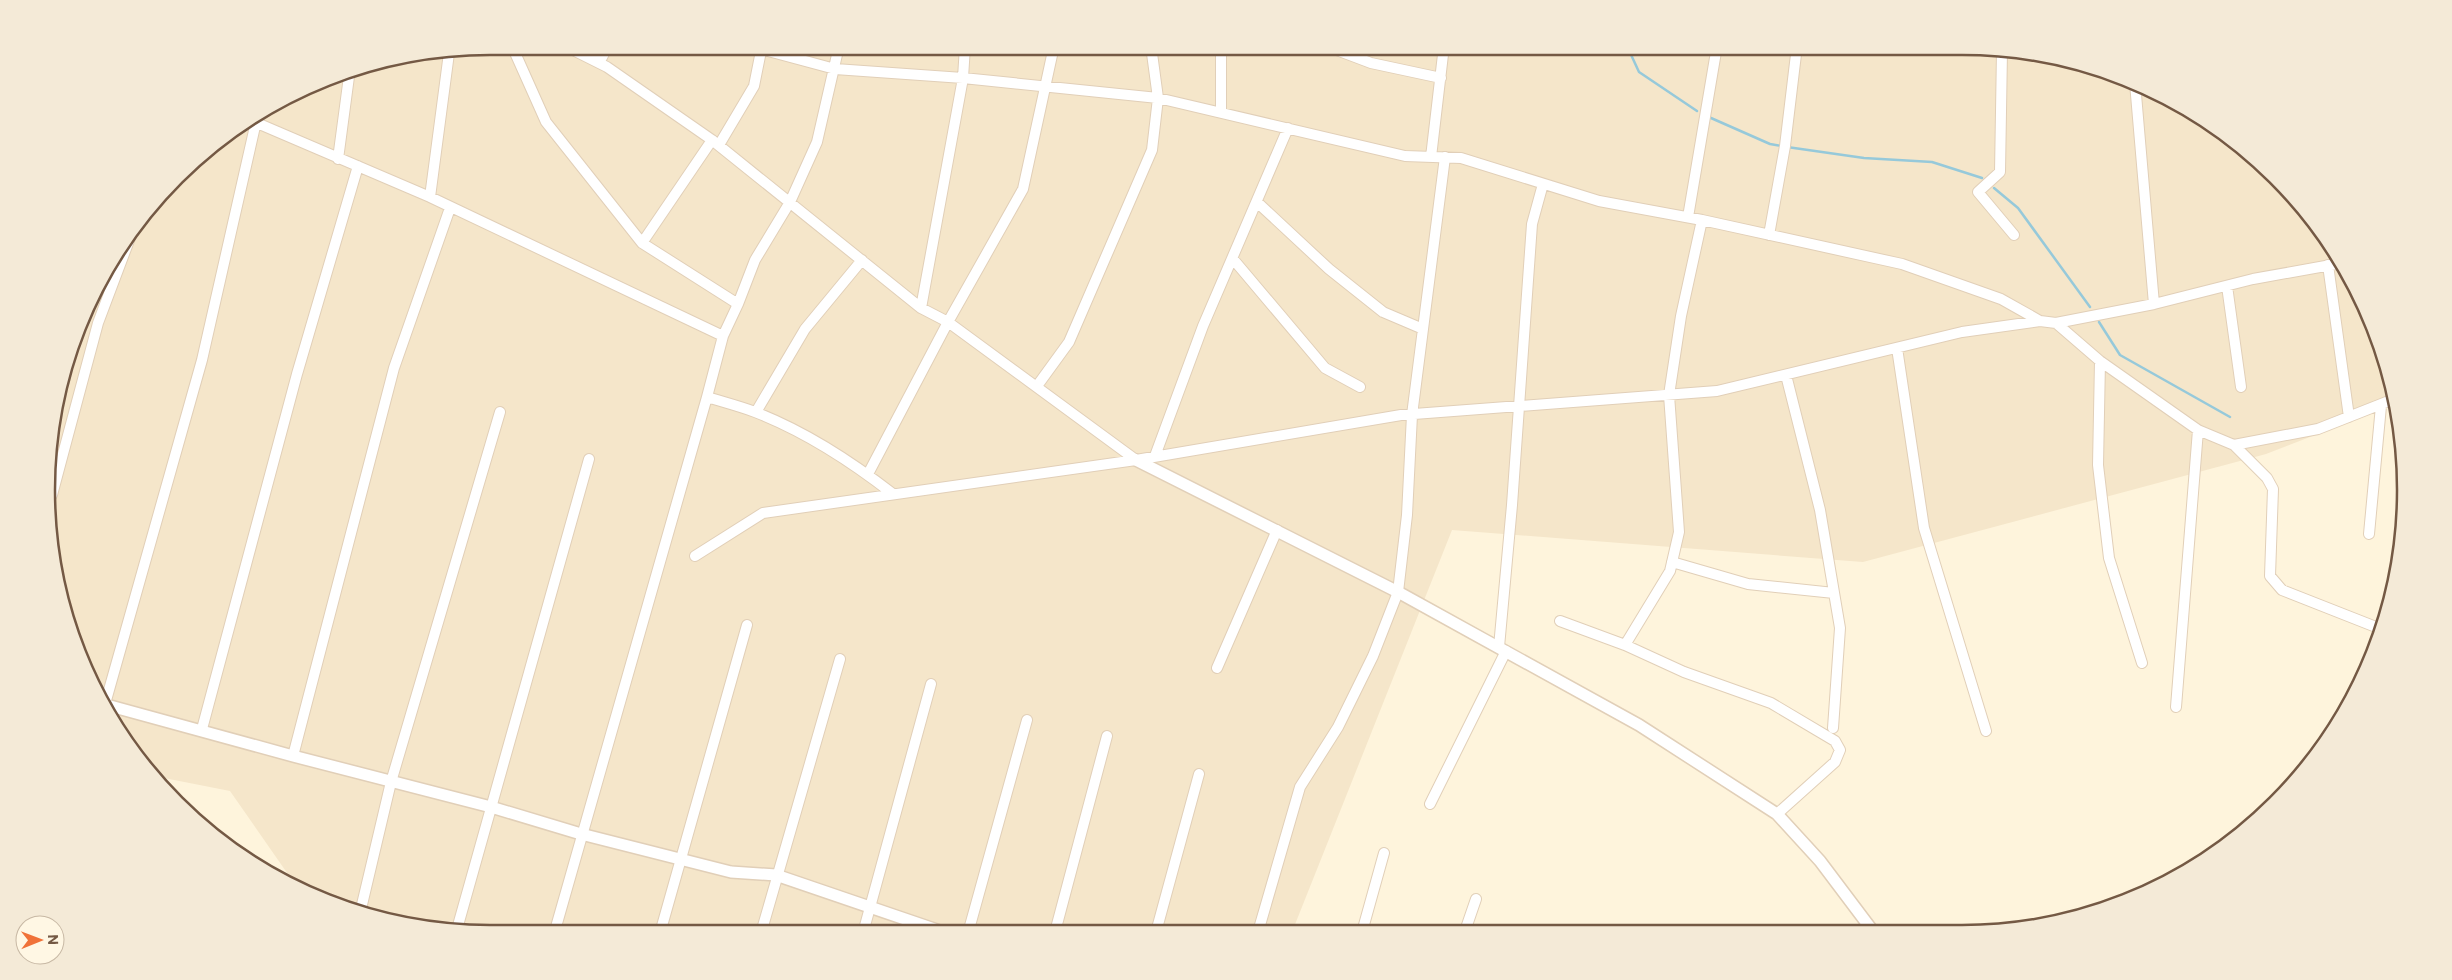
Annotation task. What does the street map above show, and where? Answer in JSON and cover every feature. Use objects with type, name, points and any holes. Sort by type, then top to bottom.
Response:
[{"type":"street","points":[[516,55],[546,122],[642,243],[738,304]]},
{"type":"street","points":[[583,55],[599,63],[716,142],[921,308],[948,322],[1136,460],[1398,592],[1502,649],[1639,725],[1777,814],[1820,861],[1868,925]]},
{"type":"street","points":[[599,63],[603,55]]},
{"type":"street","points":[[642,243],[716,142],[754,86],[761,55]]},
{"type":"street","points":[[786,55],[835,69],[963,78],[1158,98],[1405,156],[1461,158],[1599,201],[1688,217],[1902,264],[2001,299],[2040,320],[2056,323],[2154,304],[2227,286],[2334,264]]},
{"type":"street","points":[[556,925],[723,336],[755,260],[790,202],[817,142],[837,55]]},
{"type":"street","points":[[921,308],[963,78],[964,55]]},
{"type":"street","points":[[868,474],[948,322],[1023,189],[1052,55]]},
{"type":"street","points":[[1037,386],[1069,342],[1152,150],[1158,98],[1153,55]]},
{"type":"street","points":[[1221,55],[1222,112]]},
{"type":"street","points":[[1350,55],[1372,63],[1441,78]]},
{"type":"street","points":[[1431,157],[1443,55]]},
{"type":"street","points":[[1688,217],[1715,55]]},
{"type":"street","points":[[1769,235],[1785,146],[1796,55]]},
{"type":"street","points":[[430,197],[448,57]]},
{"type":"street","points":[[2002,57],[2000,172],[1978,192],[2014,235]]},
{"type":"street","points":[[338,159],[349,78]]},
{"type":"street","points":[[2136,92],[2154,304]]},
{"type":"street","points":[[261,120],[338,159],[430,197],[723,336]]},
{"type":"street","points":[[107,695],[202,360],[257,122]]},
{"type":"street","points":[[1155,456],[1203,326],[1258,203],[1288,128]]},
{"type":"street","points":[[1260,925],[1300,787],[1338,727],[1373,656],[1398,592],[1407,515],[1412,415],[1445,158]]},
{"type":"street","points":[[202,729],[297,374],[358,166]]},
{"type":"street","points":[[1430,804],[1502,649],[1532,224],[1543,184]]},
{"type":"street","points":[[1258,203],[1328,269],[1383,312],[1423,328]]},
{"type":"street","points":[[293,756],[394,368],[450,208]]},
{"type":"street","points":[[1625,645],[1670,572],[1679,532],[1670,395],[1681,316],[1702,220]]},
{"type":"street","points":[[55,484],[98,323],[124,255]]},
{"type":"street","points":[[1232,259],[1325,368],[1360,388]]},
{"type":"street","points":[[756,412],[805,329],[862,260]]},
{"type":"street","points":[[2328,266],[2349,417]]},
{"type":"street","points":[[2227,286],[2241,387]]},
{"type":"street","points":[[695,556],[763,513],[1136,460],[1412,415],[1717,391],[1962,332],[2040,320]]},
{"type":"street","points":[[2056,323],[2100,361],[2198,430],[2234,445],[2267,478],[2273,489],[2270,576],[2274,583],[2282,590],[2375,627]]},
{"type":"street","points":[[1897,348],[1924,528],[1986,731]]},
{"type":"street","points":[[2100,361],[2098,465],[2109,558],[2142,663]]},
{"type":"street","points":[[1786,375],[1820,510],[1840,628],[1833,728]]},
{"type":"street","points":[[707,397],[756,412],[807,437],[868,474],[894,494]]},
{"type":"street","points":[[2234,445],[2318,429],[2388,402]]},
{"type":"street","points":[[2369,534],[2381,406]]},
{"type":"street","points":[[362,906],[392,782],[500,412]]},
{"type":"street","points":[[2176,707],[2198,430]]},
{"type":"street","points":[[458,924],[589,459]]},
{"type":"street","points":[[1217,668],[1277,530]]},
{"type":"street","points":[[1672,562],[1748,584],[1834,593]]},
{"type":"street","points":[[1560,621],[1625,645],[1684,672],[1772,703],[1836,741],[1840,750],[1835,762],[1777,814]]},
{"type":"street","points":[[662,925],[747,625]]},
{"type":"street","points":[[763,925],[840,659]]},
{"type":"street","points":[[866,925],[931,684]]},
{"type":"street","points":[[112,706],[202,729],[293,756],[490,807],[581,834],[731,872],[776,875],[923,925]]},
{"type":"street","points":[[970,925],[1027,720]]},
{"type":"street","points":[[1057,925],[1107,736]]},
{"type":"street","points":[[1158,925],[1199,774]]},
{"type":"street","points":[[1364,925],[1384,853]]},
{"type":"street","points":[[1467,925],[1476,899]]},
{"type":"shaded area","points":[[490,55],[1962,55],[1990,56],[2047,63],[2102,78],[2128,88],[2180,113],[2227,145],[2270,182],[2307,225],[2339,273],[2364,324],[2374,350],[2389,405],[2266,454],[1863,562],[1452,530],[1295,925],[490,925],[433,921],[405,917],[350,902],[289,875],[230,791],[164,778],[128,732],[113,708],[88,656],[78,630],[63,575],[56,518],[56,462],[63,405],[78,350],[88,324],[113,272],[145,225],[182,182],[225,145],[272,113],[324,88],[350,78],[405,63],[462,56]]},
{"type":"waterway","points":[[1631,55],[1639,72],[1697,111]]},
{"type":"waterway","points":[[1711,118],[1770,144],[1782,146]]},
{"type":"waterway","points":[[1787,147],[1864,158],[1932,162],[1982,178]]},
{"type":"waterway","points":[[1994,188],[2018,208],[2090,307]]},
{"type":"waterway","points":[[2099,322],[2120,355],[2230,417]]}]
